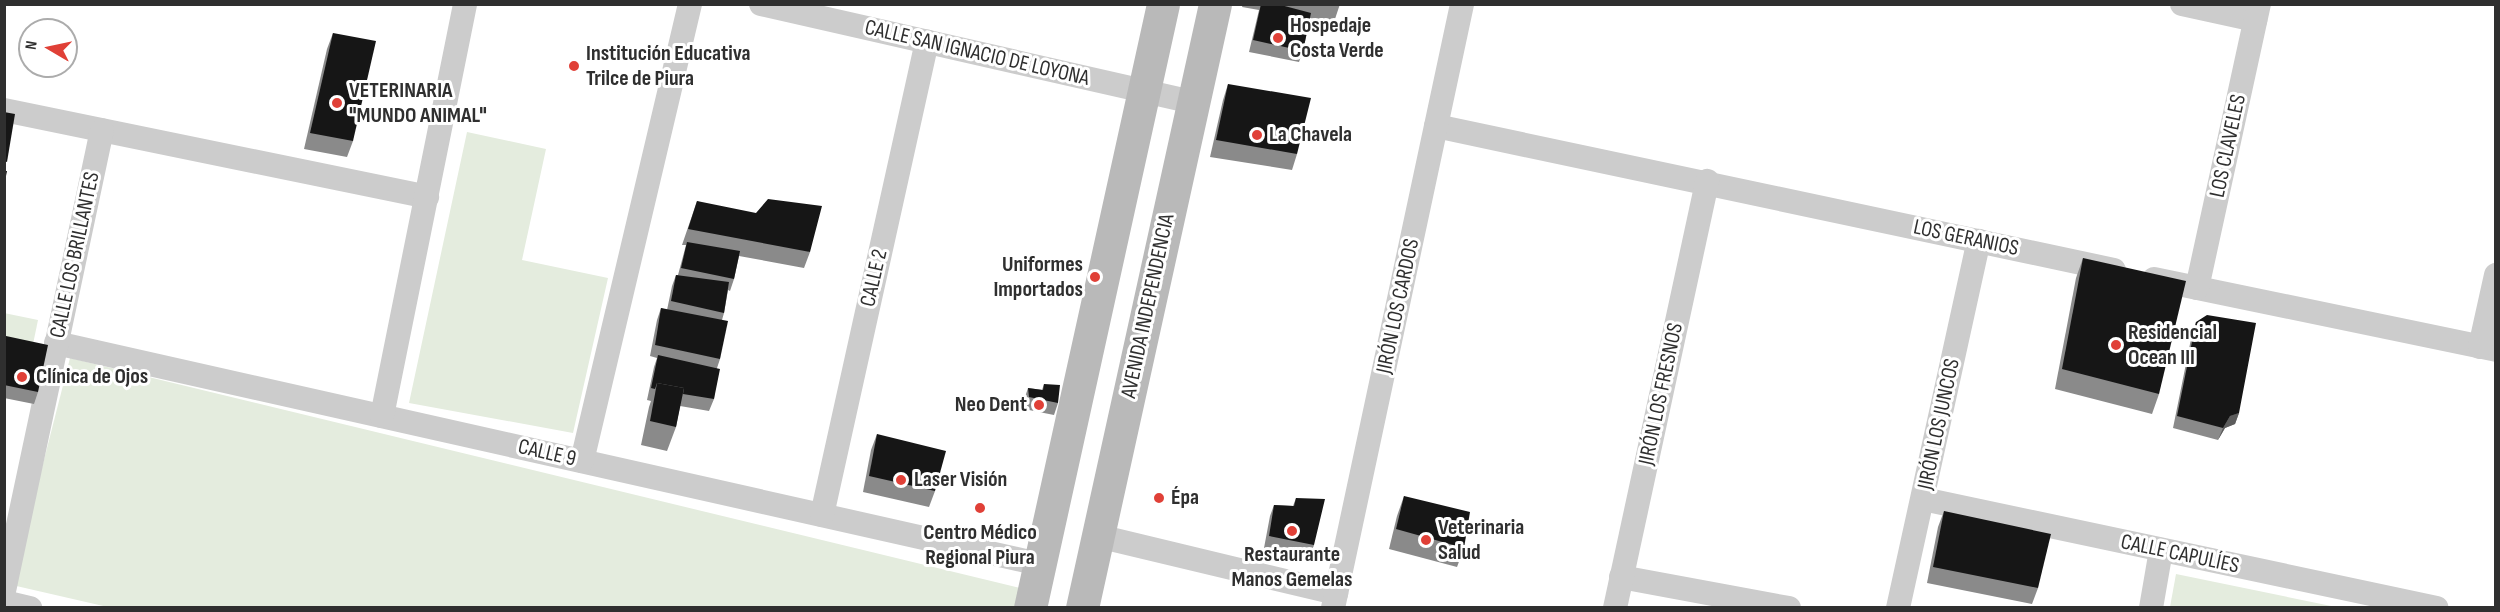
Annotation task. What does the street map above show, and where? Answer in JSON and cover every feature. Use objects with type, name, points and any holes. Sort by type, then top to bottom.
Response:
[{"type":"main road","points":[[1030,608],[1163,4]]},
{"type":"main road","name":"AVENIDA INDEPENDENCIA","points":[[1082,608],[1215,4]]},
{"type":"street","points":[[382,416],[465,4]]},
{"type":"street","points":[[582,461],[690,4]]},
{"type":"street","name":"CALLE SAN IGNACIO DE LOYONA","points":[[761,4],[1193,102]]},
{"type":"street","name":"JIRÓN LOS CARDOS","points":[[1335,600],[1462,4]]},
{"type":"street","points":[[2182,4],[2257,13]]},
{"type":"street","name":"LOS CLAVELES","points":[[2197,288],[2257,13]]},
{"type":"street","name":"CALLE 2","points":[[822,515],[927,42]]},
{"type":"street","points":[[4,110],[427,197]]},
{"type":"street","name":"LOS GERANIOS","points":[[1436,126],[1707,181],[2488,349]]},
{"type":"street","name":"CALLE LOS BRILLANTES","points":[[4,591],[102,130]]},
{"type":"street","name":"JIRÓN LOS FRESNOS","points":[[1615,608],[1707,181]]},
{"type":"street","name":"JIRÓN LOS JUNCOS","points":[[1898,608],[1979,241]]},
{"type":"street","points":[[2488,349],[2496,275]]},
{"type":"street","name":"CALLE 9","points":[[56,343],[1039,564]]},
{"type":"street","name":"CALLE CAPULÍES","points":[[1923,499],[2437,608]]},
{"type":"street","points":[[1098,536],[1335,600]]},
{"type":"street","points":[[2151,608],[2161,550]]},
{"type":"street","points":[[1621,577],[1789,608]]},
{"type":"street","points":[[4,602],[30,608]]},
{"type":"shaded area","points":[[467,132],[546,149],[522,260],[608,278],[573,433],[409,403]]},
{"type":"shaded area","points":[[4,313],[38,320],[32,349],[5,344]]},
{"type":"shaded area","points":[[70,358],[1024,589],[1019,608],[112,608],[12,585]]},
{"type":"shaded area","points":[[2176,574],[2336,607],[2170,607]]},
{"type":"building","name":"Hospedaje Costa Verde","points":[[1261,4],[1277,4],[1311,13],[1303,51],[1253,40]]},
{"type":"building","name":"VETERINARIA \"MUNDO ANIMAL\"","points":[[333,33],[376,41],[353,141],[310,133]]},
{"type":"building","name":"La Chavela","points":[[1228,84],[1311,98],[1297,154],[1216,140]]},
{"type":"building","points":[[4,112],[15,114],[7,162],[4,161]]},
{"type":"building","points":[[768,199],[822,206],[810,252],[688,229],[697,201],[756,213]]},
{"type":"building","points":[[687,242],[740,251],[734,279],[681,268]]},
{"type":"building","name":"Residencial Ocean III","points":[[2083,258],[2186,281],[2159,394],[2062,369]]},
{"type":"building","points":[[676,275],[729,282],[724,313],[671,301]]},
{"type":"building","points":[[661,308],[728,321],[720,359],[655,345]]},
{"type":"building","points":[[2207,315],[2256,323],[2239,413],[2230,416],[2223,428],[2177,416],[2196,322]]},
{"type":"building","name":"Clínica de Ojos","points":[[6,336],[48,345],[38,392],[4,385]]},
{"type":"building","points":[[658,355],[720,369],[714,399],[683,394],[684,388],[657,383],[655,389],[651,388]]},
{"type":"building","points":[[657,383],[684,388],[676,427],[650,421]]},
{"type":"building","points":[[1044,384],[1060,385],[1058,403],[1029,397],[1028,388],[1043,390]]},
{"type":"building","points":[[877,434],[946,451],[935,491],[869,476]]},
{"type":"building","points":[[1404,496],[1470,512],[1464,548],[1396,529]]},
{"type":"building","name":"Restaurante Manos Gemelas","points":[[1296,498],[1325,499],[1314,545],[1269,536],[1274,505],[1294,506]]},
{"type":"building","points":[[1944,511],[2051,534],[2038,588],[1933,567]]},
{"type":"place","name":"Hospedaje Costa Verde","points":[[1278,38]]},
{"type":"place","name":"Institución Educativa Trilce de Piura","points":[[574,66]]},
{"type":"place","name":"VETERINARIA \"MUNDO ANIMAL\"","points":[[337,103]]},
{"type":"place","name":"La Chavela","points":[[1257,135]]},
{"type":"place","name":"Uniformes Importados","points":[[1095,277]]},
{"type":"place","name":"Residencial Ocean III","points":[[2116,345]]},
{"type":"place","name":"Clínica de Ojos","points":[[22,377]]},
{"type":"place","name":"Neo Dent","points":[[1039,405]]},
{"type":"place","name":"Laser Visión","points":[[901,480]]},
{"type":"place","name":"Épa","points":[[1159,498]]},
{"type":"place","name":"Centro Médico Regional Piura","points":[[980,508]]},
{"type":"place","name":"Restaurante Manos Gemelas","points":[[1292,531]]},
{"type":"place","name":"Veterinaria Salud","points":[[1426,540]]}]
